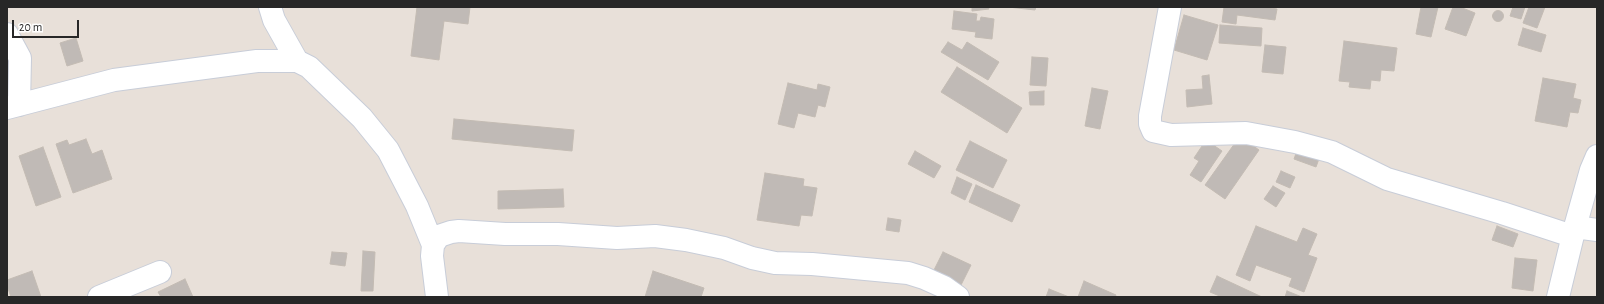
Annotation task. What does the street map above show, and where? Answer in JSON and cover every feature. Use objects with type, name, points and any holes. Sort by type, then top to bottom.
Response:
[{"type":"street","points":[[270,7],[274,20],[297,61]]},
{"type":"street","points":[[1170,7],[1150,116],[1150,124],[1153,131],[1171,135],[1246,133],[1295,142],[1332,152],[1387,179],[1502,213],[1574,231],[1597,230]]},
{"type":"street","points":[[7,34],[20,58],[13,106],[114,80],[258,61],[297,61],[309,67],[362,118],[388,150],[417,206],[433,245],[432,256],[437,297]]},
{"type":"street","points":[[1558,297],[1574,231],[1591,170],[1597,156]]},
{"type":"street","points":[[433,245],[439,236],[459,231],[505,234],[558,234],[616,238],[655,236],[686,240],[724,248],[752,258],[775,263],[812,264],[908,273],[944,287],[958,297]]},
{"type":"street","points":[[99,297],[160,272]]},
{"type":"building","points":[[417,7],[470,7],[468,24],[444,21],[439,60],[411,56]]},
{"type":"building","points":[[972,7],[988,7],[989,9],[972,11]]},
{"type":"building","points":[[1008,7],[1036,7],[1035,10]]},
{"type":"building","points":[[1224,7],[1265,7],[1277,9],[1275,20],[1237,15],[1236,24],[1222,22]]},
{"type":"building","points":[[1421,7],[1438,7],[1431,37],[1416,34]]},
{"type":"building","points":[[1453,7],[1460,7],[1475,13],[1466,36],[1445,29]]},
{"type":"building","points":[[1513,7],[1525,7],[1521,19],[1510,16]]},
{"type":"building","points":[[1529,7],[1545,7],[1537,28],[1523,23]]},
{"type":"building","points":[[1498,10],[1502,12],[1504,16],[1502,20],[1498,22],[1494,20],[1492,16],[1494,12]]},
{"type":"building","points":[[954,11],[977,14],[976,21],[980,21],[981,17],[994,19],[992,39],[975,37],[976,32],[952,29]]},
{"type":"building","points":[[1184,15],[1218,25],[1207,60],[1174,50]]},
{"type":"building","points":[[1220,25],[1262,28],[1261,46],[1219,43]]},
{"type":"building","points":[[1523,28],[1546,35],[1541,52],[1518,45]]},
{"type":"building","points":[[76,38],[83,61],[67,66],[60,43]]},
{"type":"building","points":[[1344,41],[1397,48],[1394,71],[1381,70],[1380,81],[1371,80],[1370,89],[1349,87],[1350,82],[1339,81]]},
{"type":"building","points":[[948,42],[962,50],[967,42],[999,62],[988,80],[941,52]]},
{"type":"building","points":[[1265,45],[1286,47],[1283,74],[1262,72]]},
{"type":"building","points":[[1032,57],[1048,58],[1046,86],[1030,85]]},
{"type":"building","points":[[957,67],[1022,108],[1007,133],[941,92]]},
{"type":"building","points":[[1209,75],[1212,104],[1187,107],[1186,90],[1203,89],[1202,76]]},
{"type":"building","points":[[1543,78],[1576,84],[1573,98],[1581,100],[1578,113],[1570,112],[1567,127],[1535,121]]},
{"type":"building","points":[[788,83],[817,90],[818,84],[830,87],[825,107],[818,105],[815,117],[798,113],[794,128],[778,124]]},
{"type":"building","points":[[1092,88],[1108,91],[1100,129],[1085,126]]},
{"type":"building","points":[[1044,91],[1044,105],[1030,105],[1029,92]]},
{"type":"building","points":[[454,119],[574,130],[572,151],[452,139]]},
{"type":"building","points":[[1240,136],[1259,150],[1225,199],[1205,185]]},
{"type":"building","points":[[86,139],[92,154],[102,150],[112,179],[73,193],[56,144],[67,140],[69,145]]},
{"type":"building","points":[[1206,140],[1222,151],[1201,182],[1190,175],[1199,161],[1194,158]]},
{"type":"building","points":[[970,141],[1007,160],[993,188],[956,170]]},
{"type":"building","points":[[43,147],[61,197],[36,206],[19,156]]},
{"type":"building","points":[[1298,148],[1320,156],[1316,167],[1294,159]]},
{"type":"building","points":[[915,151],[941,166],[934,178],[908,164]]},
{"type":"building","points":[[1281,171],[1295,177],[1290,188],[1276,182]]},
{"type":"building","points":[[765,173],[804,179],[803,186],[817,188],[812,216],[801,215],[799,226],[757,220]]},
{"type":"building","points":[[957,177],[972,184],[965,200],[951,193]]},
{"type":"building","points":[[976,185],[1020,205],[1012,222],[969,202]]},
{"type":"building","points":[[1273,186],[1285,193],[1276,207],[1264,199]]},
{"type":"building","points":[[563,189],[564,207],[498,209],[498,191]]},
{"type":"building","points":[[888,218],[901,220],[899,232],[886,230]]},
{"type":"building","points":[[1256,226],[1297,242],[1303,228],[1317,234],[1308,255],[1317,258],[1304,292],[1289,286],[1292,278],[1256,265],[1250,281],[1236,275]]},
{"type":"building","points":[[1497,226],[1518,234],[1513,247],[1492,240]]},
{"type":"building","points":[[363,251],[375,252],[373,291],[361,291]]},
{"type":"building","points":[[332,252],[347,253],[345,266],[330,264]]},
{"type":"building","points":[[943,252],[971,265],[960,287],[932,274]]},
{"type":"building","points":[[1515,258],[1537,260],[1533,291],[1512,288]]},
{"type":"building","points":[[32,271],[41,297],[11,297],[7,286],[7,280]]},
{"type":"building","points":[[653,271],[704,288],[701,297],[645,297]]},
{"type":"building","points":[[1217,276],[1262,297],[1222,297],[1210,292]]},
{"type":"building","points":[[185,279],[193,297],[161,297],[158,292]]},
{"type":"building","points":[[1084,281],[1116,295],[1115,297],[1078,297]]},
{"type":"building","points":[[1049,289],[1069,297],[1046,297]]},
{"type":"building","points":[[1287,291],[1302,297],[1285,297]]}]
